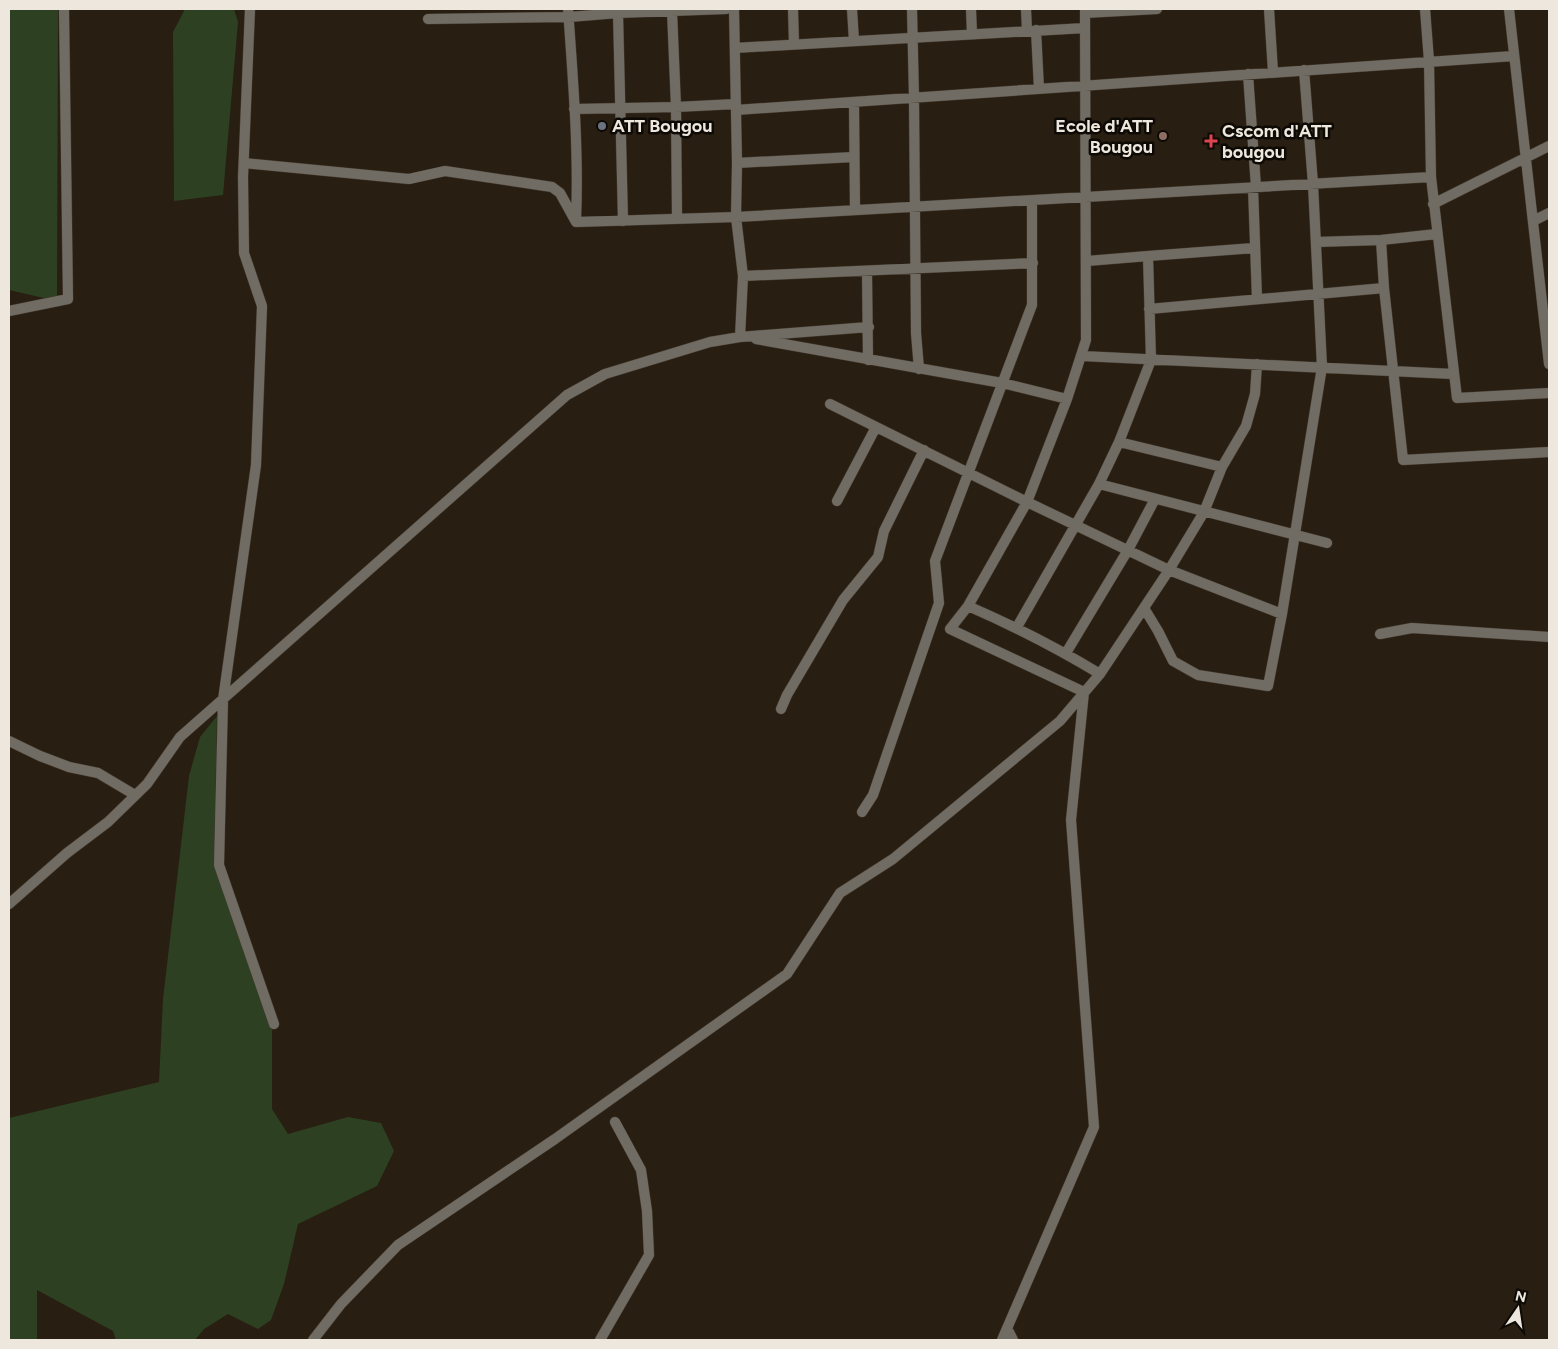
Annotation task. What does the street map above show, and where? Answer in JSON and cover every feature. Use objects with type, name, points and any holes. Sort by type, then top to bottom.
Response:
[{"type":"street","points":[[9,311],[68,299],[64,9]]},
{"type":"street","points":[[250,9],[244,163],[244,253],[262,306],[260,365],[256,465],[223,700],[220,865],[274,1024]]},
{"type":"street","points":[[428,19],[726,9]]},
{"type":"street","points":[[734,9],[737,163],[736,217],[743,276],[740,337]]},
{"type":"street","points":[[793,9],[794,44]]},
{"type":"street","points":[[852,9],[854,41]]},
{"type":"street","points":[[912,9],[916,333],[919,369]]},
{"type":"street","points":[[971,9],[972,34]]},
{"type":"street","points":[[1026,9],[1032,30],[1039,89]]},
{"type":"street","points":[[1084,692],[950,629],[968,606],[1027,502],[1067,399],[1086,340],[1085,11],[1157,9]]},
{"type":"street","points":[[1269,9],[1273,72]]},
{"type":"street","points":[[1425,9],[1429,61],[1433,204],[1457,398],[1549,393]]},
{"type":"street","points":[[1509,9],[1549,364]]},
{"type":"street","points":[[672,11],[676,107],[677,218]]},
{"type":"street","points":[[569,13],[577,197],[576,222]]},
{"type":"street","points":[[618,13],[622,221]]},
{"type":"street","points":[[735,48],[1085,28]]},
{"type":"street","points":[[574,109],[736,107],[854,102],[1514,56]]},
{"type":"street","points":[[1144,608],[1173,660],[1198,675],[1268,686],[1282,614],[1322,367],[1313,184],[1304,70]]},
{"type":"street","points":[[1248,74],[1257,299]]},
{"type":"street","points":[[854,102],[855,210]]},
{"type":"street","points":[[1433,204],[1549,146]]},
{"type":"street","points":[[737,163],[854,157]]},
{"type":"street","points":[[244,163],[409,179],[445,171],[552,186],[560,193],[576,222]]},
{"type":"street","points":[[576,222],[736,217],[1431,177]]},
{"type":"street","points":[[862,812],[873,795],[939,603],[936,561],[1032,305],[1032,201]]},
{"type":"street","points":[[1533,221],[1549,213]]},
{"type":"street","points":[[1316,242],[1381,240],[1436,234]]},
{"type":"street","points":[[1381,240],[1384,288],[1403,460],[1549,452]]},
{"type":"street","points":[[1087,261],[1254,248]]},
{"type":"street","points":[[1017,627],[1099,484],[1119,442],[1151,360],[1148,256]]},
{"type":"street","points":[[743,276],[1033,263]]},
{"type":"street","points":[[1539,271],[1549,266]]},
{"type":"street","points":[[867,271],[868,360]]},
{"type":"street","points":[[1149,309],[1384,288]]},
{"type":"street","points":[[9,904],[67,853],[108,822],[147,784],[180,737],[567,395],[605,374],[710,342],[740,337],[869,327]]},
{"type":"street","points":[[740,337],[1002,383],[1067,399]]},
{"type":"street","points":[[1082,356],[1453,374]]},
{"type":"street","points":[[313,1340],[341,1304],[398,1245],[555,1139],[787,974],[840,893],[893,859],[1060,721],[1100,674],[1169,570],[1204,512],[1222,467],[1246,426],[1255,394],[1257,364]]},
{"type":"street","points":[[830,404],[1169,570],[1282,614]]},
{"type":"street","points":[[837,501],[876,427]]},
{"type":"street","points":[[1119,442],[1222,467]]},
{"type":"street","points":[[781,709],[787,695],[843,600],[878,557],[884,531],[924,450]]},
{"type":"street","points":[[1099,484],[1327,544]]},
{"type":"street","points":[[1066,653],[1128,550],[1156,499]]},
{"type":"street","points":[[968,606],[1017,627],[1066,653],[1100,674]]},
{"type":"street","points":[[1380,634],[1412,628],[1549,637]]},
{"type":"street","points":[[1002,1340],[1094,1127],[1071,820],[1084,692]]},
{"type":"street","points":[[9,741],[40,756],[70,767],[98,773],[135,795]]},
{"type":"street","points":[[600,1340],[649,1255],[647,1211],[641,1170],[615,1122]]},
{"type":"street","points":[[1007,1328],[1013,1340]]},
{"type":"green space","points":[[9,9],[58,9],[57,301],[9,290]]},
{"type":"green space","points":[[185,9],[234,9],[238,22],[223,195],[174,201],[173,32]]},
{"type":"green space","points":[[217,716],[214,863],[272,1030],[272,1109],[288,1134],[348,1117],[381,1123],[394,1151],[377,1186],[298,1224],[284,1284],[271,1320],[258,1329],[228,1314],[204,1329],[195,1340],[116,1340],[113,1331],[37,1290],[37,1340],[9,1340],[9,1118],[159,1082],[163,999],[189,776],[200,737]]},
{"type":"place","name":"ATT Bougou","points":[[602,126]]},
{"type":"place","name":"Ecole d'ATT Bougou","points":[[1163,136]]},
{"type":"place","name":"Cscom d'ATT bougou","points":[[1211,141]]}]
